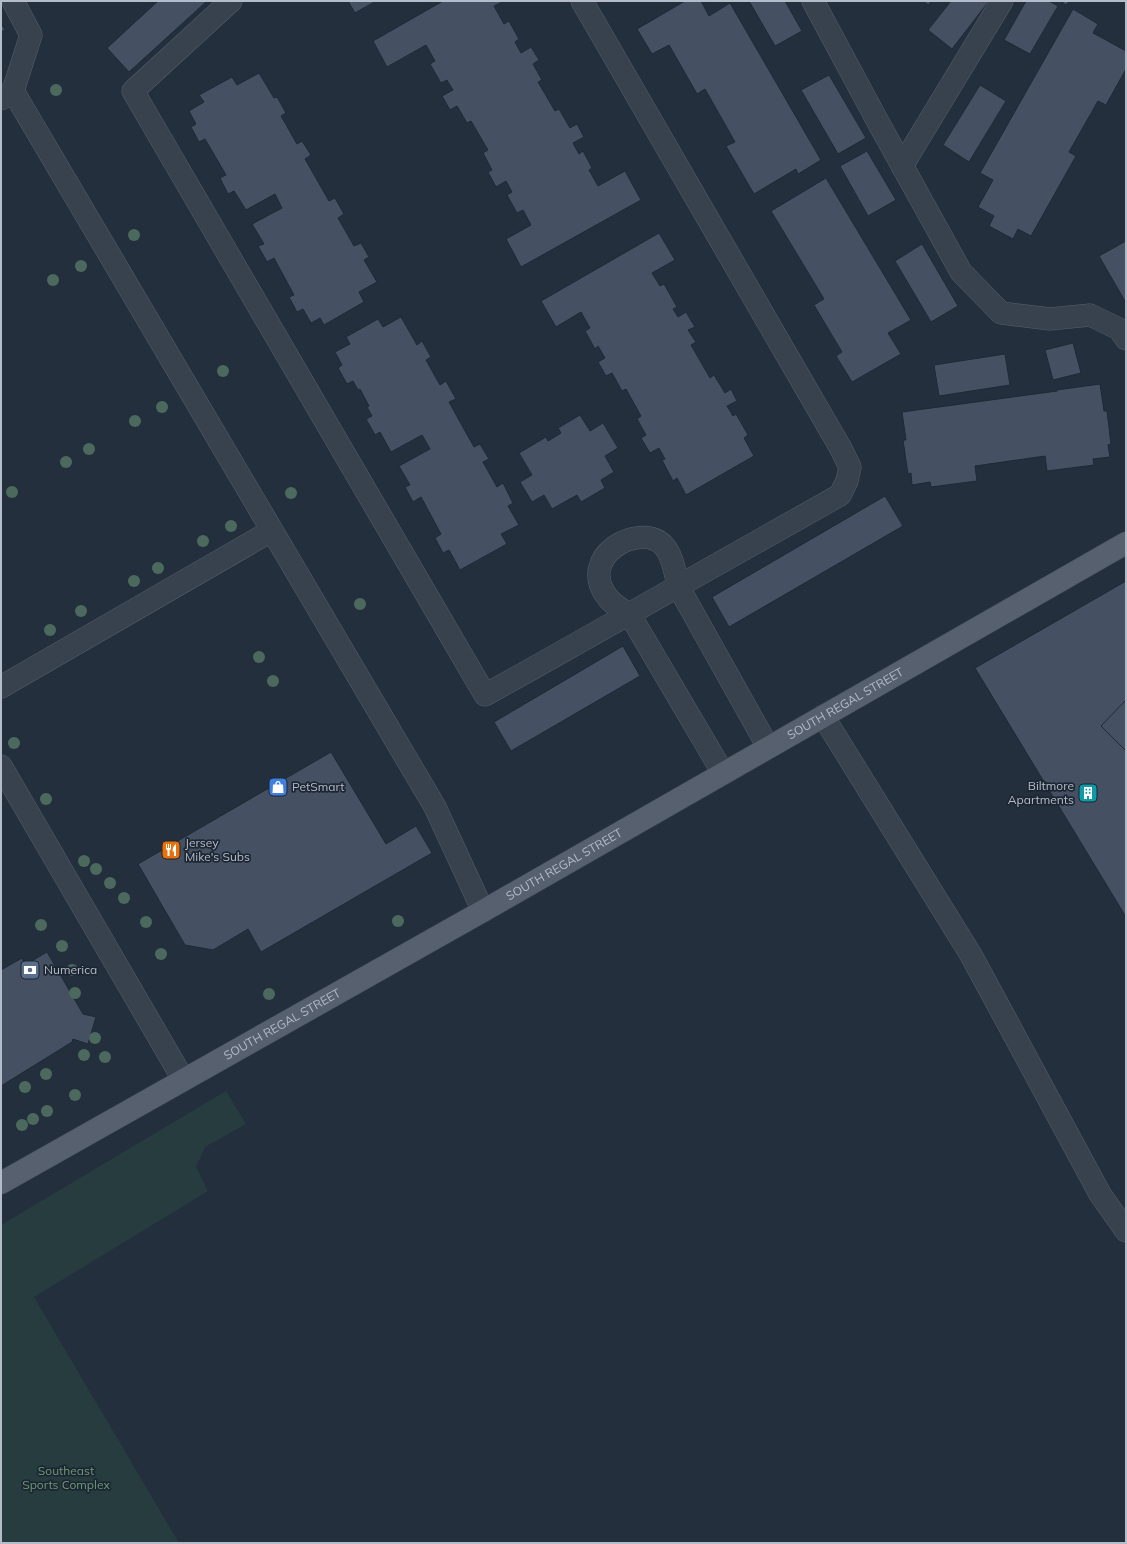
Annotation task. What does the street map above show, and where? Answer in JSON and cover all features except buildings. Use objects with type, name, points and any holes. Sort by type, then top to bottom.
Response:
[{"type":"main road","name":"SOUTH REGAL STREET","points":[[1,1183],[483,911],[723,772],[1126,543]]},
{"type":"lane","points":[[13,1],[31,35],[7,95],[271,531],[435,807],[483,911]]},
{"type":"lane","points":[[232,1],[133,91],[485,695],[630,615],[678,586],[840,495],[847,481],[850,467],[832,433],[582,1]]},
{"type":"lane","points":[[813,1],[961,272],[1001,313],[1050,319],[1090,315],[1120,330],[1126,339]]},
{"type":"lane","points":[[902,166],[1002,1]]},
{"type":"lane","points":[[1,687],[271,531]]},
{"type":"lane","points":[[723,772],[630,615],[609,600],[600,587],[598,574],[601,562],[608,553],[627,540],[641,537],[655,539],[664,546],[672,560],[678,586],[768,747]]},
{"type":"lane","points":[[823,716],[971,955],[1100,1194],[1126,1231]]},
{"type":"lane","points":[[1,766],[183,1079]]},
{"type":"green space","name":"Southeast Sports Complex","points":[[226,1091],[246,1124],[205,1147],[196,1167],[208,1191],[34,1297],[179,1543],[1,1543],[1,1225]]},
{"type":"place","name":"PetSmart","points":[[278,787]]},
{"type":"place","name":"Biltmore Apartments","points":[[1088,793]]},
{"type":"place","name":"Jersey Mike's Subs","points":[[171,850]]},
{"type":"place","name":"Numerica","points":[[30,970]]}]
